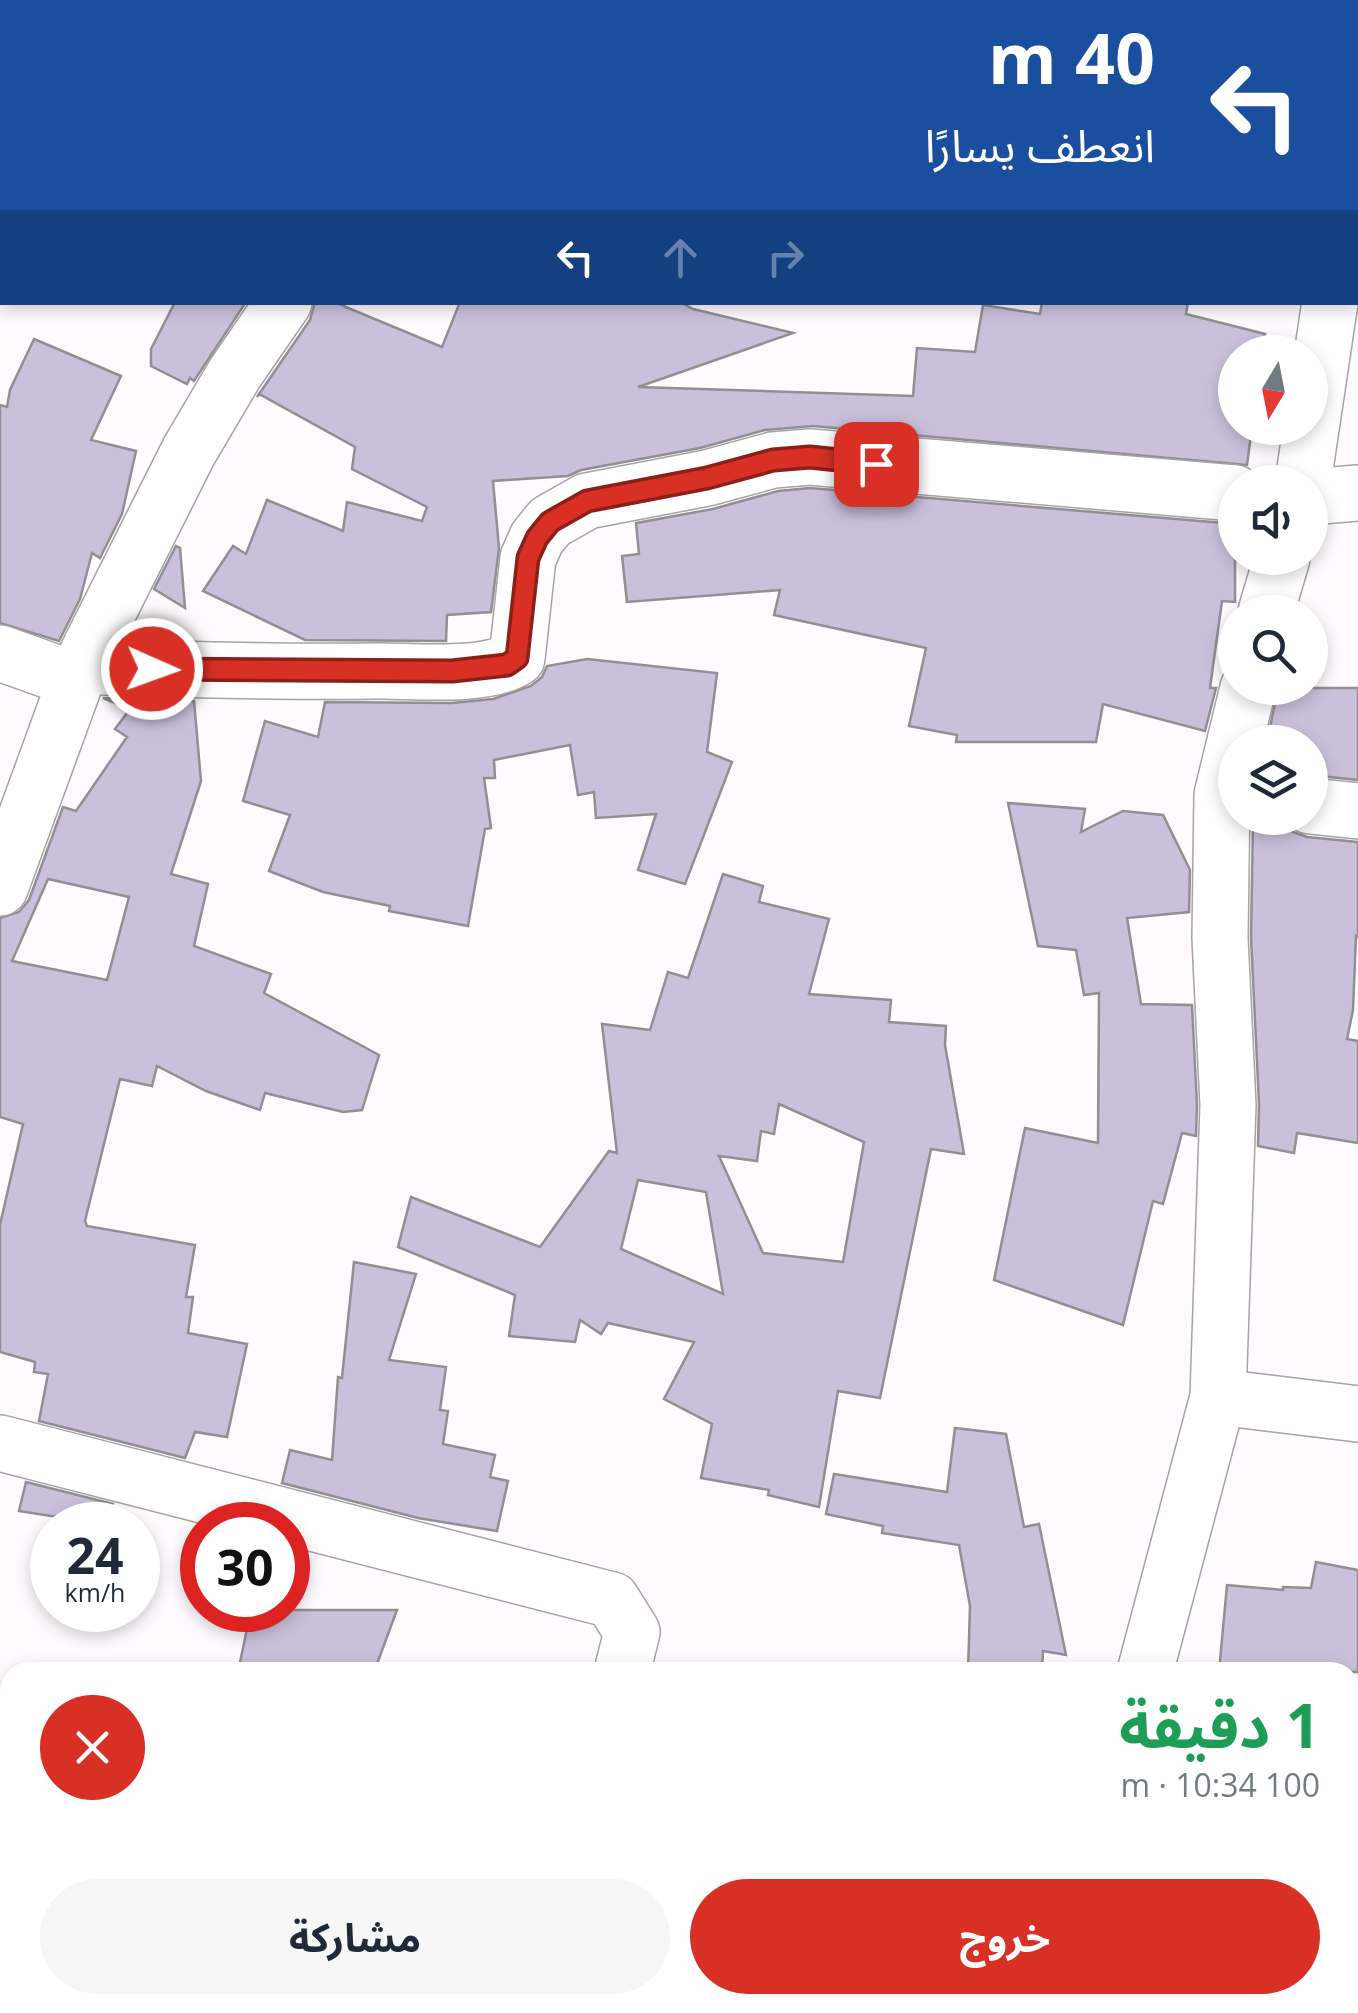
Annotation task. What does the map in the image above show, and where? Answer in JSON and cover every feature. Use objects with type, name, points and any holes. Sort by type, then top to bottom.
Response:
[{"type":"street","points":[[0,888],[79,673],[190,450],[235,373],[282,305]]},
{"type":"street","points":[[1306,465],[1330,305]]},
{"type":"street","points":[[0,654],[79,673],[452,671],[507,665],[517,658],[528,558],[550,522],[587,501],[707,478],[773,460],[810,457],[1218,492]]},
{"type":"street","points":[[1328,495],[1358,493]]},
{"type":"street","points":[[1328,808],[1358,812]]},
{"type":"street","points":[[1148,1662],[1218,1397],[1228,1104],[1220,938],[1227,835]]},
{"type":"street","points":[[1218,1397],[1358,1414]]},
{"type":"street","points":[[0,1443],[612,1600],[632,1632],[624,1662]]},
{"type":"building","points":[[173,305],[244,305],[194,381],[190,378],[187,384],[151,366],[151,349]]},
{"type":"building","points":[[314,305],[341,305],[442,347],[459,305],[686,305],[793,333],[638,387],[913,396],[917,348],[975,352],[983,305],[1040,314],[1042,305],[1188,305],[1186,314],[1265,334],[1218,335],[1218,445],[1250,445],[1247,465],[813,426],[765,430],[568,476],[493,481],[499,548],[491,612],[447,615],[446,641],[305,640],[203,591],[233,546],[246,554],[267,500],[343,531],[347,502],[422,521],[427,507],[352,469],[355,447],[259,394],[310,320]]},
{"type":"building","points":[[34,339],[121,376],[91,440],[136,451],[122,514],[100,558],[92,553],[80,599],[59,641],[0,623],[0,405],[7,407],[10,390]]},
{"type":"building","points":[[810,488],[1218,523],[1218,575],[1235,575],[1235,595],[1218,595],[1210,688],[1216,688],[1205,731],[1103,704],[1096,742],[956,742],[957,735],[909,726],[926,648],[774,615],[780,590],[627,602],[622,556],[639,554],[636,523],[713,509],[778,491]]},
{"type":"building","points":[[176,546],[180,548],[185,608],[154,589]]},
{"type":"building","points":[[587,659],[717,673],[707,752],[732,762],[685,884],[638,870],[656,814],[596,818],[594,792],[578,795],[570,745],[494,760],[495,778],[484,778],[491,828],[485,829],[468,926],[389,911],[390,906],[323,892],[269,871],[290,815],[243,801],[265,721],[318,737],[325,702],[452,703],[493,699],[531,686],[547,666]]},
{"type":"building","points":[[1328,688],[1358,688],[1358,780],[1328,777],[1328,725],[1270,725],[1275,705],[1328,705]]},
{"type":"building","points":[[103,698],[194,701],[201,781],[171,874],[208,884],[194,946],[271,974],[264,993],[379,1055],[362,1110],[343,1112],[265,1093],[260,1110],[206,1091],[157,1066],[152,1086],[120,1079],[85,1221],[87,1226],[195,1245],[186,1297],[193,1297],[188,1333],[247,1344],[227,1437],[195,1432],[185,1458],[39,1421],[48,1374],[34,1372],[35,1362],[0,1352],[0,1225],[23,1124],[0,1117],[0,918],[19,912],[29,900],[63,807],[76,811],[127,737],[115,729],[130,709]],"holes":[[[48,879],[129,897],[107,980],[12,961]]]},
{"type":"building","points":[[1008,803],[1085,809],[1081,832],[1123,811],[1163,815],[1190,870],[1189,912],[1127,918],[1141,1004],[1192,1005],[1197,1105],[1196,1136],[1182,1133],[1163,1204],[1153,1201],[1123,1325],[994,1280],[1025,1128],[1098,1143],[1099,993],[1084,995],[1076,950],[1038,946]]},
{"type":"building","points":[[1253,835],[1301,835],[1358,842],[1358,937],[1347,1039],[1358,1041],[1358,1143],[1297,1133],[1294,1153],[1258,1146],[1251,937]]},
{"type":"building","points":[[723,874],[763,886],[759,902],[829,919],[809,994],[891,1000],[889,1022],[946,1026],[945,1045],[964,1154],[931,1149],[880,1398],[838,1391],[819,1507],[768,1495],[769,1490],[701,1478],[712,1424],[664,1399],[694,1342],[608,1323],[601,1334],[580,1320],[575,1342],[509,1336],[515,1295],[398,1247],[411,1197],[540,1247],[609,1151],[617,1153],[602,1024],[650,1030],[668,972],[688,978]],"holes":[[[779,1104],[864,1142],[843,1262],[763,1253],[719,1156],[757,1161],[761,1131],[774,1134]],[[638,1180],[706,1192],[723,1294],[621,1249]]]},
{"type":"building","points":[[354,1262],[416,1274],[389,1360],[446,1367],[440,1410],[448,1411],[443,1444],[495,1455],[490,1477],[508,1481],[497,1531],[418,1518],[282,1483],[290,1450],[332,1460],[338,1377],[342,1378]]},
{"type":"building","points":[[955,1428],[1006,1434],[1024,1527],[1039,1524],[1066,1655],[1043,1651],[1042,1662],[968,1662],[970,1606],[959,1545],[882,1533],[883,1526],[826,1514],[834,1474],[947,1492]]},
{"type":"building","points":[[26,1482],[105,1502],[30,1502],[30,1513],[19,1511]]},
{"type":"building","points":[[1316,1562],[1358,1570],[1358,1662],[1220,1662],[1227,1585],[1311,1588]]},
{"type":"building","points":[[310,1610],[397,1610],[378,1662],[240,1662],[246,1632],[310,1632]]},
{"type":"route","points":[[152,669],[452,671],[507,665],[517,658],[528,558],[537,538],[550,522],[587,501],[707,478],[773,460],[810,457],[876,464]]}]
